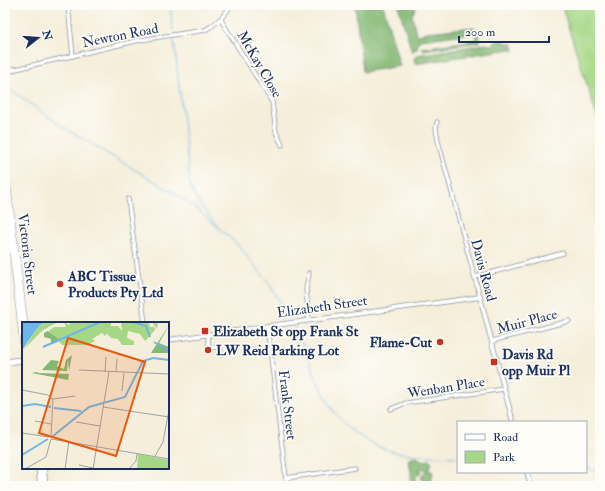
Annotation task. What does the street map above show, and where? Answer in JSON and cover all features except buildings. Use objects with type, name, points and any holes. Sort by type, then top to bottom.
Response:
[{"type":"main road","name":"Victoria Street","points":[[5,164],[6,192],[22,337]]},
{"type":"main road","name":"Victoria Street","points":[[6,192],[25,322]]},
{"type":"main road","points":[[5,362],[22,360]]},
{"type":"main road","points":[[39,469],[41,486]]},
{"type":"main road","points":[[43,469],[45,486]]},
{"type":"street","points":[[68,5],[73,56]]},
{"type":"street","name":"Newton Road","points":[[5,74],[16,69],[140,40],[194,32],[210,28],[221,20],[231,5]]},
{"type":"street","name":"McKay Close","points":[[221,20],[272,102],[276,132],[282,145]]},
{"type":"street","points":[[5,69],[16,69]]},
{"type":"street","name":"Davis Road","points":[[437,122],[436,128],[438,141],[513,421]]},
{"type":"street","points":[[128,199],[146,322]]},
{"type":"street","points":[[475,277],[563,253]]},
{"type":"street","points":[[309,273],[306,289],[309,320]]},
{"type":"street","name":"Elizabeth Street","points":[[169,340],[480,297]]},
{"type":"street","name":"Muir Place","points":[[492,341],[569,321]]},
{"type":"street","name":"Frank Street","points":[[267,326],[287,486]]},
{"type":"street","points":[[209,334],[209,348],[220,347],[221,354]]},
{"type":"street","name":"Wenban Place","points":[[391,409],[406,403],[504,389]]},
{"type":"street","points":[[286,478],[355,468]]},
{"type":"street","points":[[527,473],[531,486]]},
{"type":"green space","points":[[355,5],[383,5],[400,66],[363,72]]},
{"type":"green space","points":[[398,5],[417,5],[412,15],[416,33],[418,35],[427,32],[474,27],[478,32],[480,40],[479,42],[423,50],[421,48],[476,40],[477,38],[474,33],[419,40],[417,48],[412,52]]},
{"type":"green space","points":[[562,5],[600,5],[600,126],[563,10]]},
{"type":"green space","points":[[499,41],[504,41],[509,44],[512,43],[514,51],[510,49],[415,64],[414,58],[417,55],[485,44],[491,45]]},
{"type":"green space","points":[[417,457],[423,461],[430,460],[430,462],[432,462],[428,471],[432,471],[433,475],[431,476],[433,479],[431,480],[432,484],[429,486],[420,486],[420,483],[423,482],[421,477],[426,470],[421,468],[420,469],[422,472],[420,471],[420,474],[416,475],[416,480],[411,480],[411,471],[408,460]]},
{"type":"waterway","points":[[170,5],[173,30]]},
{"type":"waterway","points":[[174,40],[190,184],[198,201],[218,226]]},
{"type":"waterway","points":[[5,86],[63,127],[174,193],[196,208],[238,245],[269,283],[291,321]]},
{"type":"waterway","points":[[293,324],[324,394],[329,404],[342,422],[360,436],[379,447],[414,455],[457,457]]},
{"type":"waterway","points":[[587,467],[600,473]]},
{"type":"place","name":"ABC Tissue Products Pty Ltd","points":[[60,284]]},
{"type":"place","name":"Elizabeth St opp Frank St","points":[[205,331]]},
{"type":"place","name":"Flame-Cut","points":[[440,342]]},
{"type":"place","name":"LW Reid Parking Lot","points":[[208,350]]},
{"type":"place","name":"Davis Rd opp Muir Pl","points":[[494,362]]}]
